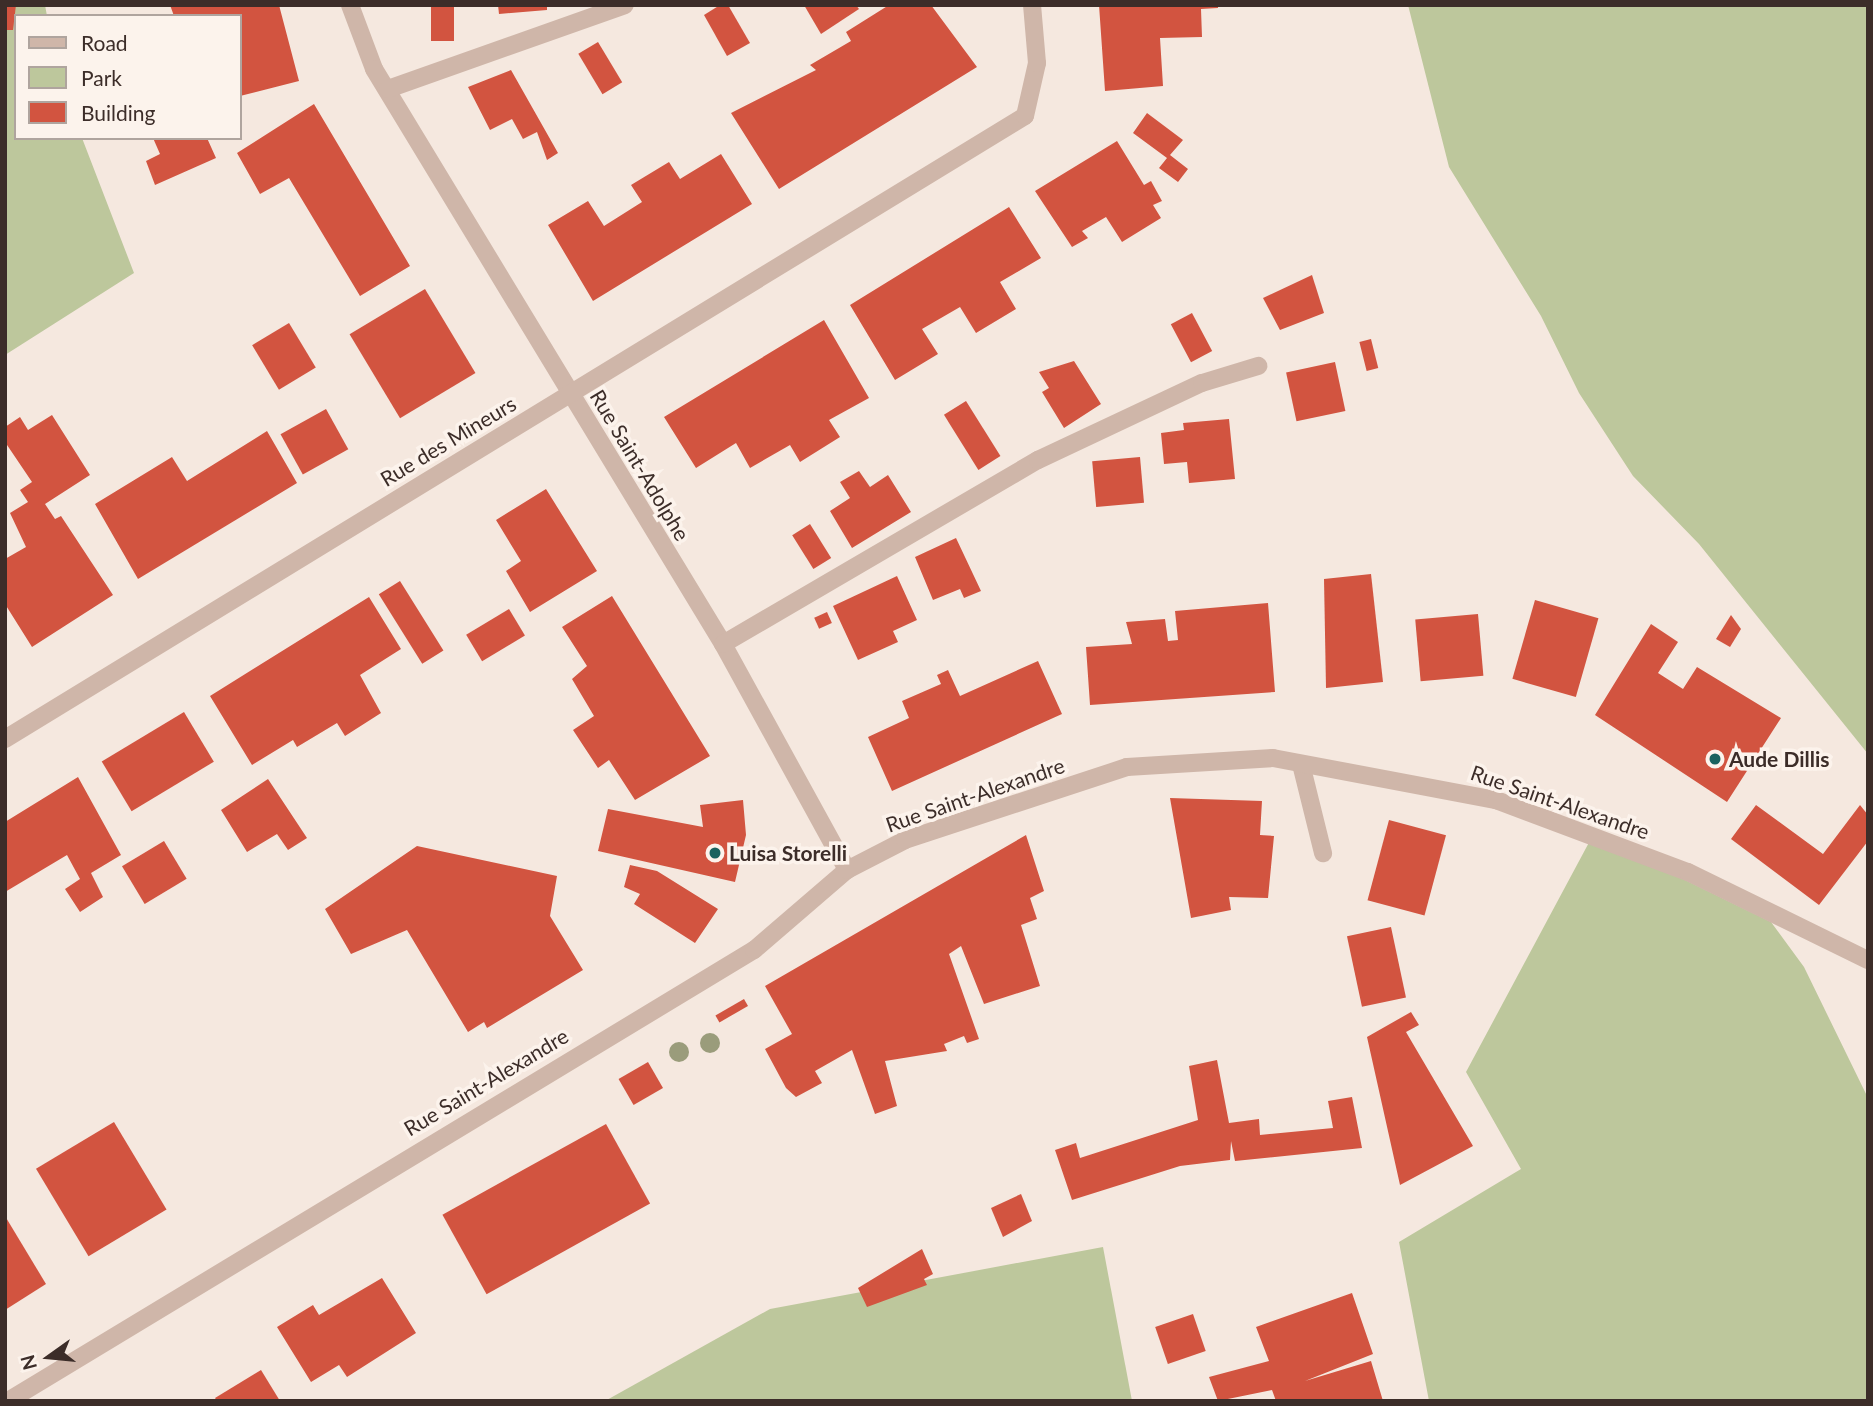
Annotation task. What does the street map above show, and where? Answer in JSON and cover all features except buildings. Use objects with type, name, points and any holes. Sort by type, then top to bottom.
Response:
[{"type":"street","name":"Rue Saint-Adolphe","points":[[350,5],[388,89],[723,644],[847,870]]},
{"type":"street","points":[[388,89],[625,5]]},
{"type":"street","name":"Rue des Mineurs","points":[[5,739],[1025,116],[1037,63],[1032,5]]},
{"type":"street","points":[[723,644],[1038,460],[1202,383],[1258,366]]},
{"type":"street","name":"Rue Saint-Alexandre","points":[[8,1401],[754,950],[847,870],[905,840],[1127,767],[1239,757],[1415,781],[1518,808],[1688,872],[1868,960]]},
{"type":"street","points":[[1301,764],[1323,853]]},
{"type":"green space","points":[[5,5],[45,5],[47,14],[14,14],[14,140],[83,140],[134,273],[5,355]]},
{"type":"green space","points":[[1408,5],[1868,5],[1868,754],[1699,544],[1633,476],[1579,393],[1541,316],[1449,167]]},
{"type":"green space","points":[[1593,835],[1771,922],[1804,967],[1868,1098],[1868,1401],[1429,1401],[1399,1242],[1521,1169],[1466,1072]]},
{"type":"green space","points":[[1103,1247],[1132,1401],[605,1401],[770,1309]]},
{"type":"place","name":"Aude Dillis","points":[[1715,759]]},
{"type":"place","name":"Luisa Storelli","points":[[715,853]]}]
